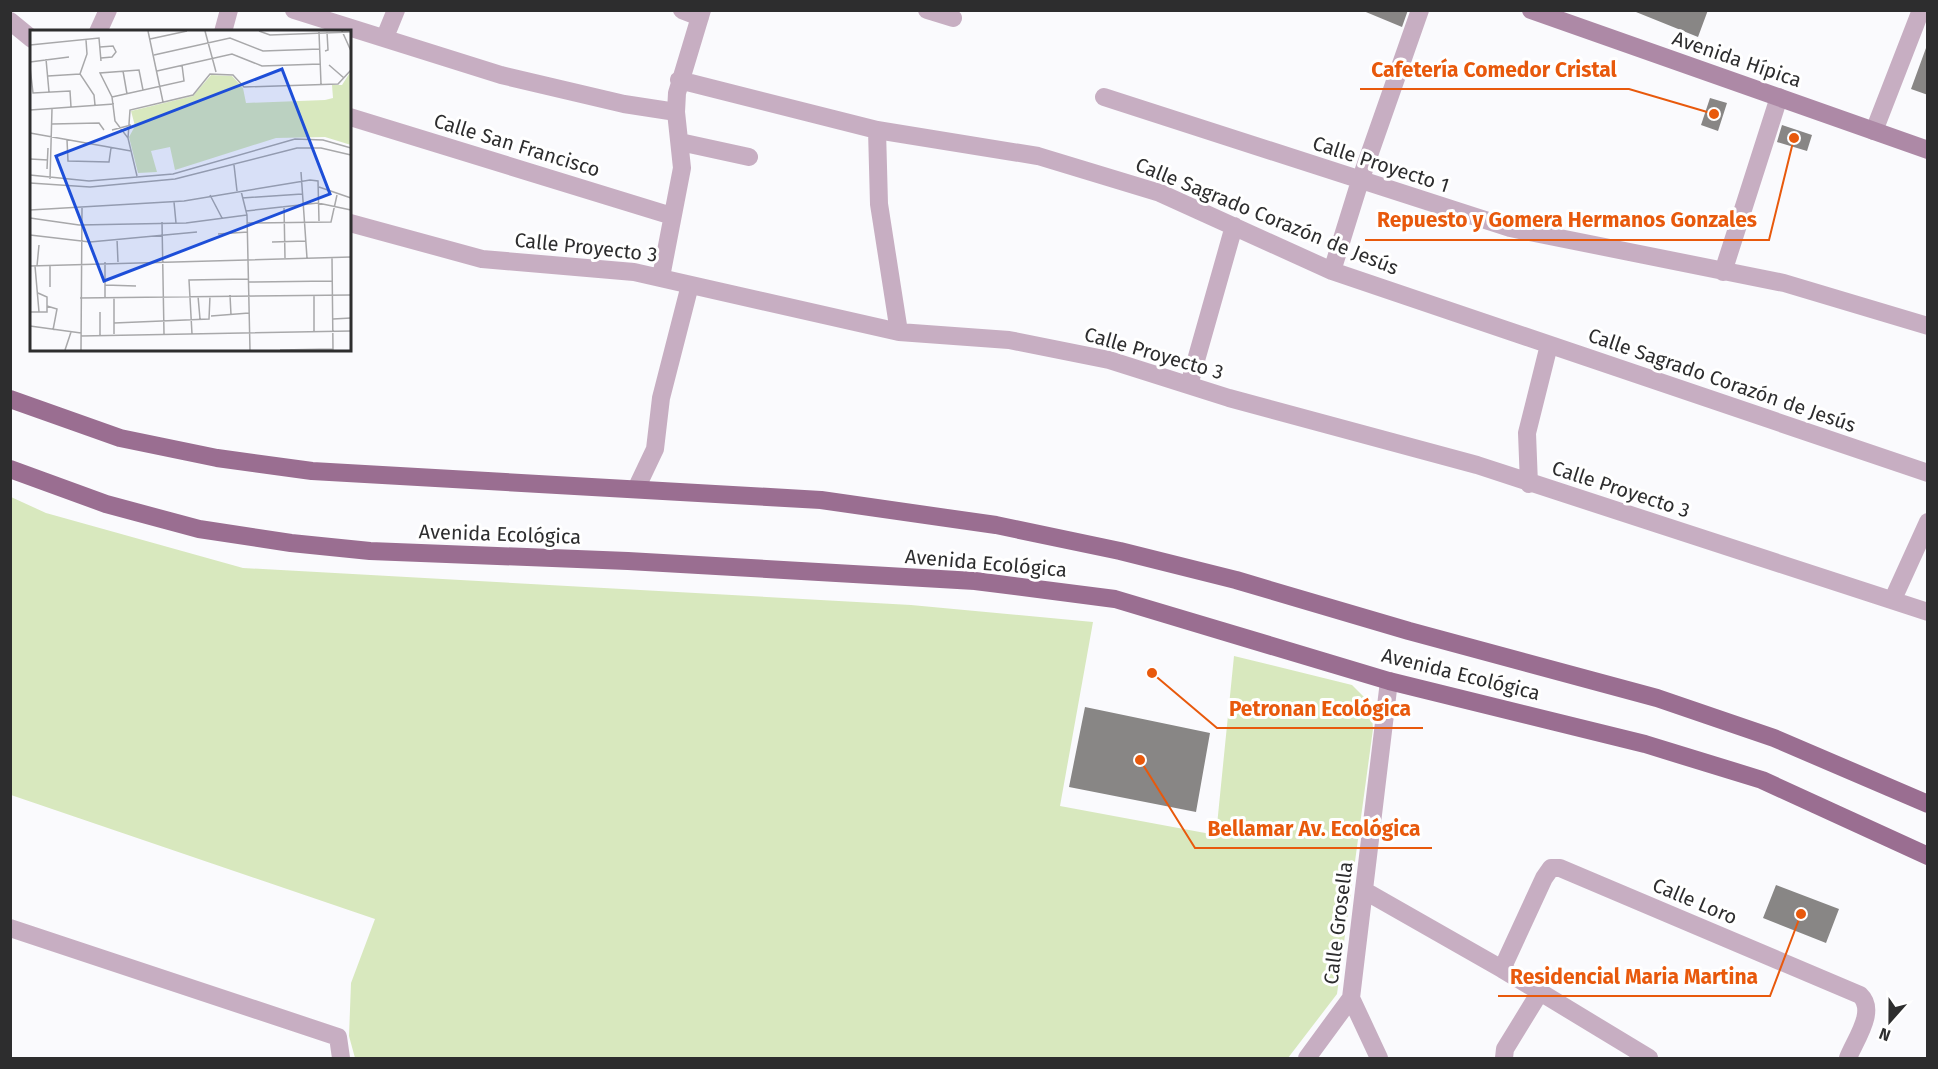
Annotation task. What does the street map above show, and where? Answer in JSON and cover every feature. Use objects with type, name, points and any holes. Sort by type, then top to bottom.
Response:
[{"type":"main road","points":[[10,399],[120,438],[217,458],[347,474],[820,500],[996,525],[1120,551],[1657,698],[1774,738],[1928,804]]},
{"type":"main road","name":"Avenida Ecológica","points":[[10,469],[106,504],[199,529],[291,543],[370,551],[628,561],[975,581],[1115,599],[1389,681],[1645,744],[1762,780],[1928,856]]},
{"type":"street","points":[[99,30],[108,10]]},
{"type":"street","points":[[224,30],[230,10]]},
{"type":"street","points":[[294,10],[501,75],[624,104],[676,112]]},
{"type":"street","points":[[385,37],[396,10]]},
{"type":"street","points":[[661,277],[682,168],[676,112],[679,80],[701,14],[682,10]]},
{"type":"street","points":[[927,10],[952,18]]},
{"type":"street","points":[[1332,271],[1359,181],[1420,10]]},
{"type":"street","name":"Avenida Hípica","points":[[1532,10],[1928,150]]},
{"type":"street","points":[[1874,131],[1921,10]]},
{"type":"street","points":[[10,21],[30,37]]},
{"type":"street","name":"Calle Sagrado Corazón de Jesús","points":[[679,80],[877,130],[1038,156],[1160,193],[1332,271],[1928,473]]},
{"type":"street","points":[[1724,272],[1779,97]]},
{"type":"street","name":"Calle Proyecto 1","points":[[1104,98],[1510,228],[1784,283],[1928,326]]},
{"type":"street","name":"Calle San Francisco","points":[[351,117],[672,216]]},
{"type":"street","points":[[877,130],[879,204],[899,332]]},
{"type":"street","points":[[680,142],[749,157]]},
{"type":"street","name":"Calle Proyecto 3","points":[[351,223],[483,259],[634,272],[899,332],[1010,340],[1109,360],[1189,385],[1477,465],[1529,484],[1928,612]]},
{"type":"street","points":[[1189,385],[1234,226]]},
{"type":"street","points":[[636,489],[655,449],[661,398],[690,285]]},
{"type":"street","points":[[1529,484],[1527,433],[1549,345]]},
{"type":"street","points":[[1893,599],[1928,522]]},
{"type":"street","name":"Calle Grosella","points":[[1379,1059],[1351,998],[1389,681]]},
{"type":"street","name":"Calle Loro","points":[[1502,969],[1544,878],[1551,868],[1560,868],[1860,995],[1866,1001],[1868,1011],[1848,1059]]},
{"type":"street","points":[[1365,891],[1502,969],[1649,1059]]},
{"type":"street","points":[[10,928],[338,1037],[341,1059]]},
{"type":"street","points":[[1504,1059],[1505,1049],[1540,992]]},
{"type":"street","points":[[1307,1059],[1351,998]]},
{"type":"green space","points":[[11,497],[46,513],[243,568],[911,605],[1093,622],[1060,806],[1216,835],[1234,656],[1352,685],[1371,704],[1373,729],[1337,994],[1288,1058],[355,1058],[349,1036],[351,983],[375,919],[11,795]]},
{"type":"building","points":[[1361,10],[1408,10],[1402,27]]},
{"type":"building","points":[[1631,10],[1708,10],[1698,37]]},
{"type":"building","points":[[1926,48],[1928,48],[1928,95],[1911,89]]},
{"type":"building","points":[[1710,98],[1727,103],[1718,131],[1701,125]]},
{"type":"building","points":[[1782,125],[1812,135],[1807,151],[1777,142]]},
{"type":"building","points":[[1085,707],[1210,733],[1196,812],[1069,787]]},
{"type":"building","points":[[1776,885],[1839,909],[1826,943],[1763,918]]},
{"type":"place","name":"Cafetería Comedor Cristal","points":[[1714,114]]},
{"type":"place","name":"Repuesto y Gomera Hermanos Gonzales","points":[[1794,138]]},
{"type":"place","name":"Petronan Ecológica","points":[[1152,673]]},
{"type":"place","name":"Bellamar Av. Ecológica","points":[[1140,760]]},
{"type":"place","name":"Residencial Maria Martina","points":[[1801,914]]}]
